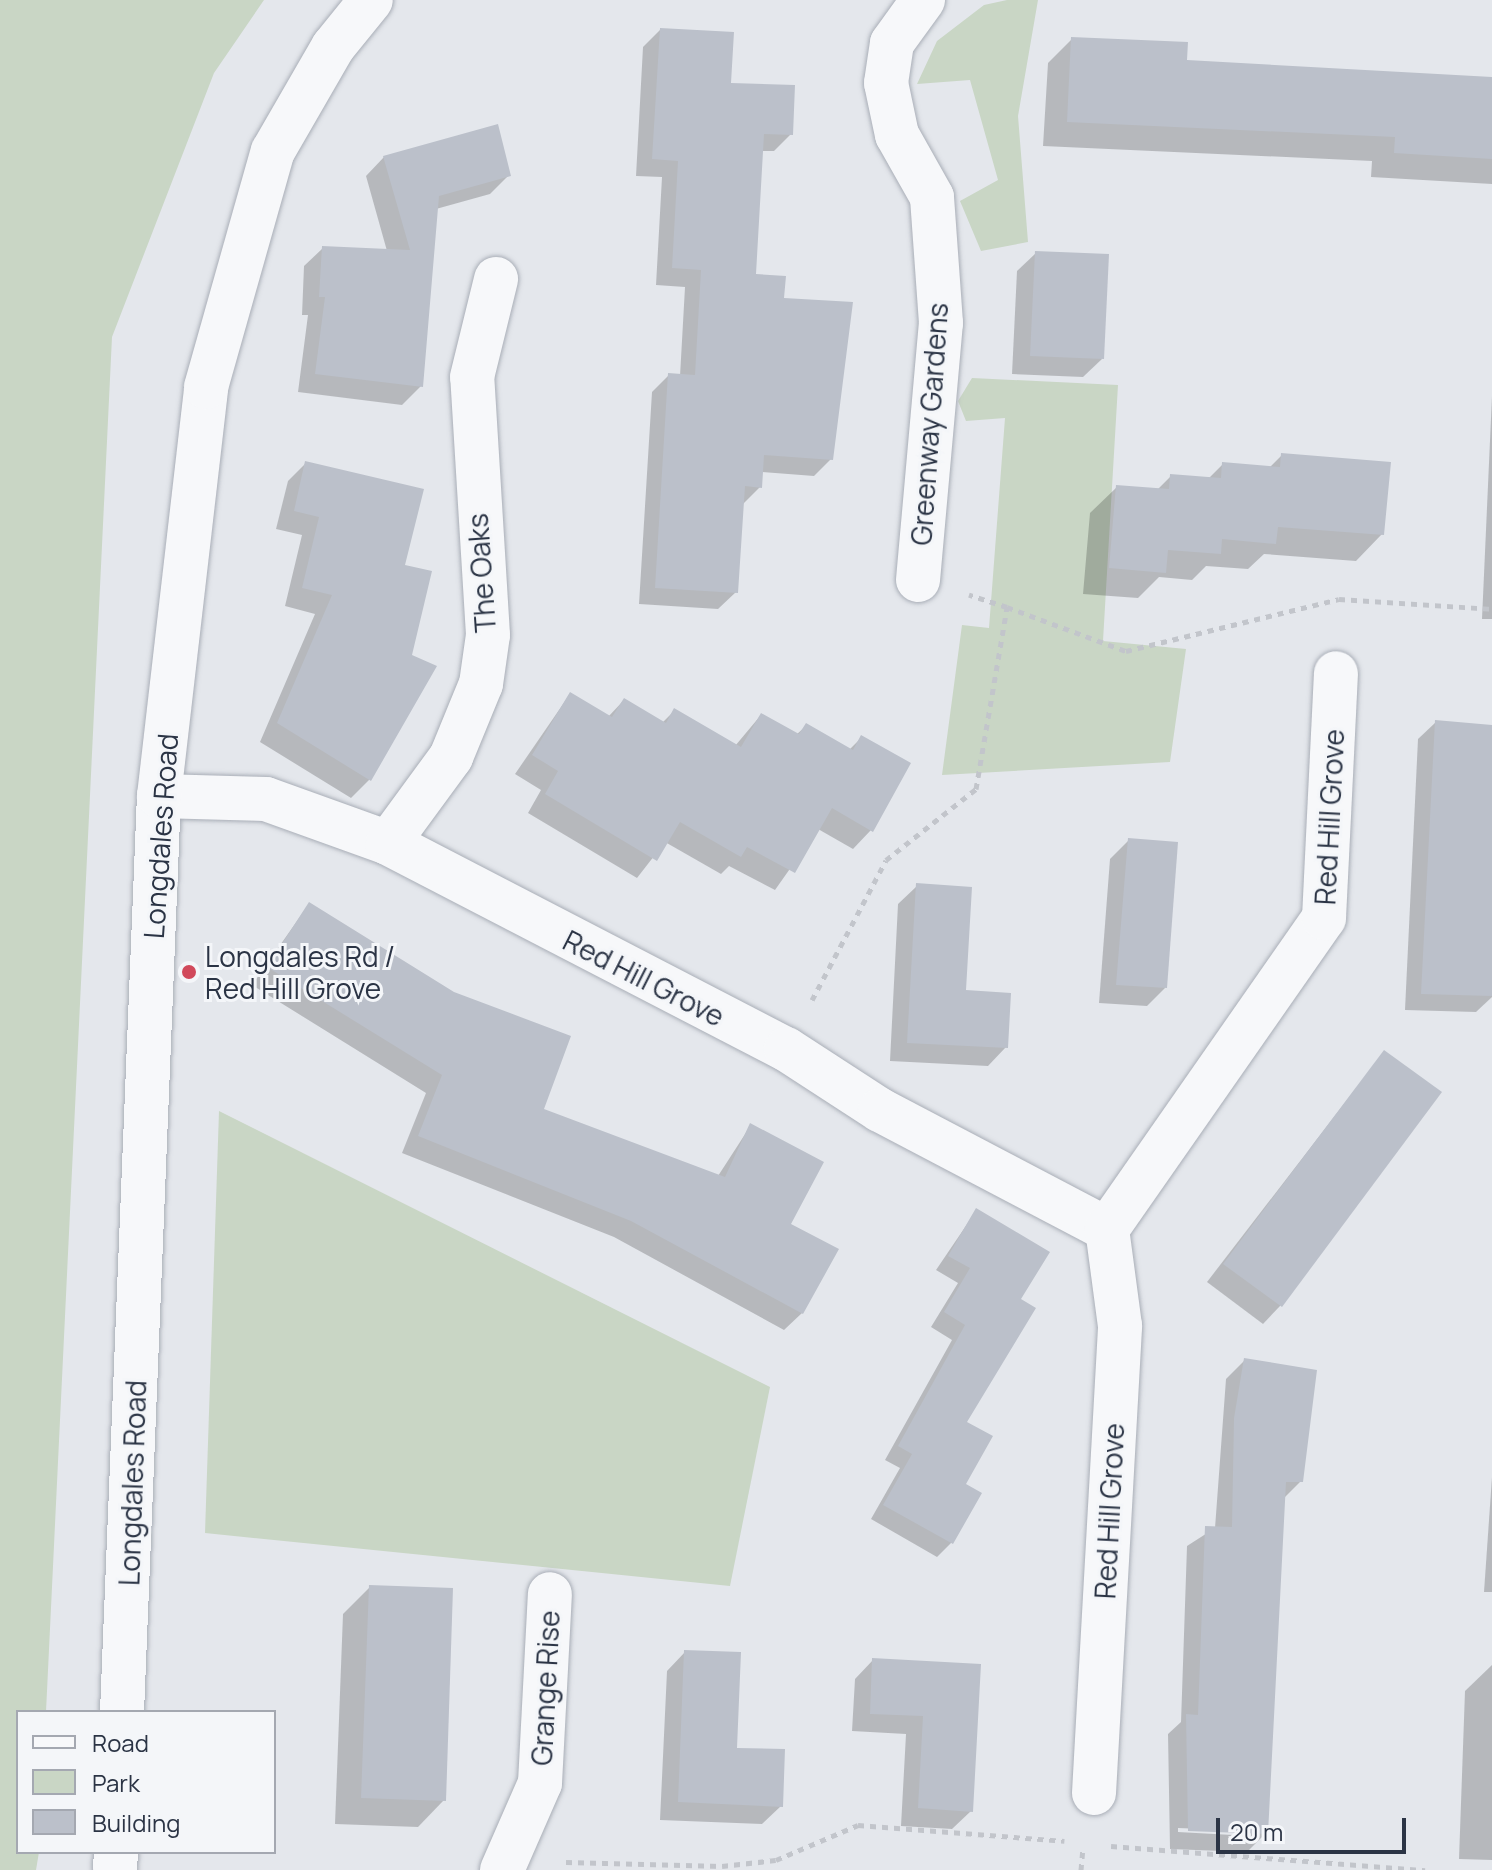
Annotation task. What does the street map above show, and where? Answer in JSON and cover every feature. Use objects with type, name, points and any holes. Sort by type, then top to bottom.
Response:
[{"type":"street","name":"Longdales Road","points":[[122,1710],[159,796],[206,387],[228,294],[273,151],[333,47],[371,0]]},
{"type":"street","name":"Greenway Gardens","points":[[918,580],[941,323],[932,197],[897,135],[886,83],[892,43],[923,0]]},
{"type":"street","name":"The Oaks","points":[[388,843],[451,757],[481,684],[488,635],[472,377],[496,279]]},
{"type":"street","name":"Red Hill Grove","points":[[1094,1793],[1120,1326],[1107,1229],[1324,918],[1336,673]]},
{"type":"street","name":"Red Hill Grove","points":[[159,796],[266,799],[388,843],[786,1049],[880,1110],[1107,1229]]},
{"type":"street","name":"Grange Rise","points":[[504,1865],[540,1783],[550,1594]]},
{"type":"path","points":[[918,580],[1007,607],[1126,651],[1339,599],[1492,609]]},
{"type":"path","points":[[786,1049],[886,860],[976,789],[1007,607]]},
{"type":"path","points":[[1094,1793],[1100,1845]]},
{"type":"path","points":[[504,1865],[722,1866],[776,1860],[858,1825],[1425,1870]]},
{"type":"path","points":[[1081,1870],[1084,1843]]},
{"type":"green space","points":[[0,0],[264,0],[214,73],[112,337],[46,1710],[16,1710],[16,1854],[39,1854],[36,1870],[0,1870]]},
{"type":"green space","points":[[1007,0],[1038,0],[1018,116],[1028,242],[981,251],[960,201],[998,180],[970,80],[917,84],[937,41],[984,5]]},
{"type":"green space","points":[[972,378],[1118,385],[1103,641],[1186,649],[1170,762],[942,775],[962,625],[989,628],[1005,418],[966,421],[958,401]]},
{"type":"green space","points":[[219,1111],[770,1387],[730,1586],[205,1533]]},
{"type":"building","points":[[660,28],[734,32],[731,83],[795,85],[793,135],[764,134],[756,274],[786,276],[784,298],[853,302],[833,460],[764,455],[762,488],[745,486],[738,593],[655,588],[668,373],[695,375],[701,270],[672,268],[678,161],[652,159]]},
{"type":"building","points":[[1071,37],[1188,42],[1187,60],[1492,77],[1492,159],[1394,153],[1395,137],[1067,122]]},
{"type":"building","points":[[498,124],[511,176],[439,196],[423,387],[315,374],[325,297],[319,297],[322,246],[410,250],[383,156]]},
{"type":"building","points":[[1035,251],[1109,254],[1104,359],[1030,356]]},
{"type":"building","points":[[1281,453],[1391,462],[1384,535],[1278,527],[1276,544],[1222,539],[1221,554],[1168,550],[1166,573],[1109,568],[1116,485],[1169,489],[1170,474],[1221,478],[1222,462],[1280,467]]},
{"type":"building","points":[[305,461],[424,489],[405,565],[432,571],[412,655],[437,666],[371,781],[277,723],[332,595],[302,588],[319,517],[294,511]]},
{"type":"building","points":[[570,692],[612,717],[624,698],[666,723],[674,708],[741,747],[761,713],[799,734],[806,723],[853,750],[861,735],[911,763],[873,832],[832,808],[795,873],[747,847],[741,857],[680,822],[657,861],[545,794],[558,771],[532,755]]},
{"type":"building","points":[[1435,720],[1492,725],[1492,996],[1421,994]]},
{"type":"building","points":[[1128,838],[1178,842],[1167,988],[1116,985]]},
{"type":"building","points":[[916,883],[972,887],[966,990],[1011,993],[1008,1048],[907,1043]]},
{"type":"building","points":[[309,902],[454,992],[571,1036],[544,1109],[725,1177],[750,1123],[824,1162],[791,1224],[839,1249],[803,1314],[631,1221],[418,1136],[442,1075],[267,967]]},
{"type":"building","points":[[1384,1050],[1442,1092],[1282,1307],[1223,1264]]},
{"type":"building","points":[[976,1208],[1050,1252],[1021,1299],[1036,1308],[967,1422],[993,1436],[966,1484],[982,1493],[953,1544],[883,1505],[912,1454],[898,1446],[965,1325],[944,1312],[970,1268],[948,1256]]},
{"type":"building","points":[[1244,1358],[1317,1370],[1303,1482],[1286,1482],[1268,1834],[1188,1831],[1186,1714],[1198,1715],[1205,1526],[1232,1527],[1234,1418]]},
{"type":"building","points":[[369,1585],[453,1588],[446,1801],[361,1798]]},
{"type":"building","points":[[684,1650],[741,1652],[737,1748],[785,1749],[783,1807],[678,1802]]},
{"type":"building","points":[[872,1658],[981,1664],[973,1812],[918,1808],[923,1716],[870,1714]]},
{"type":"place","name":"Longdales Rd / Red Hill Grove","points":[[189,972]]}]
